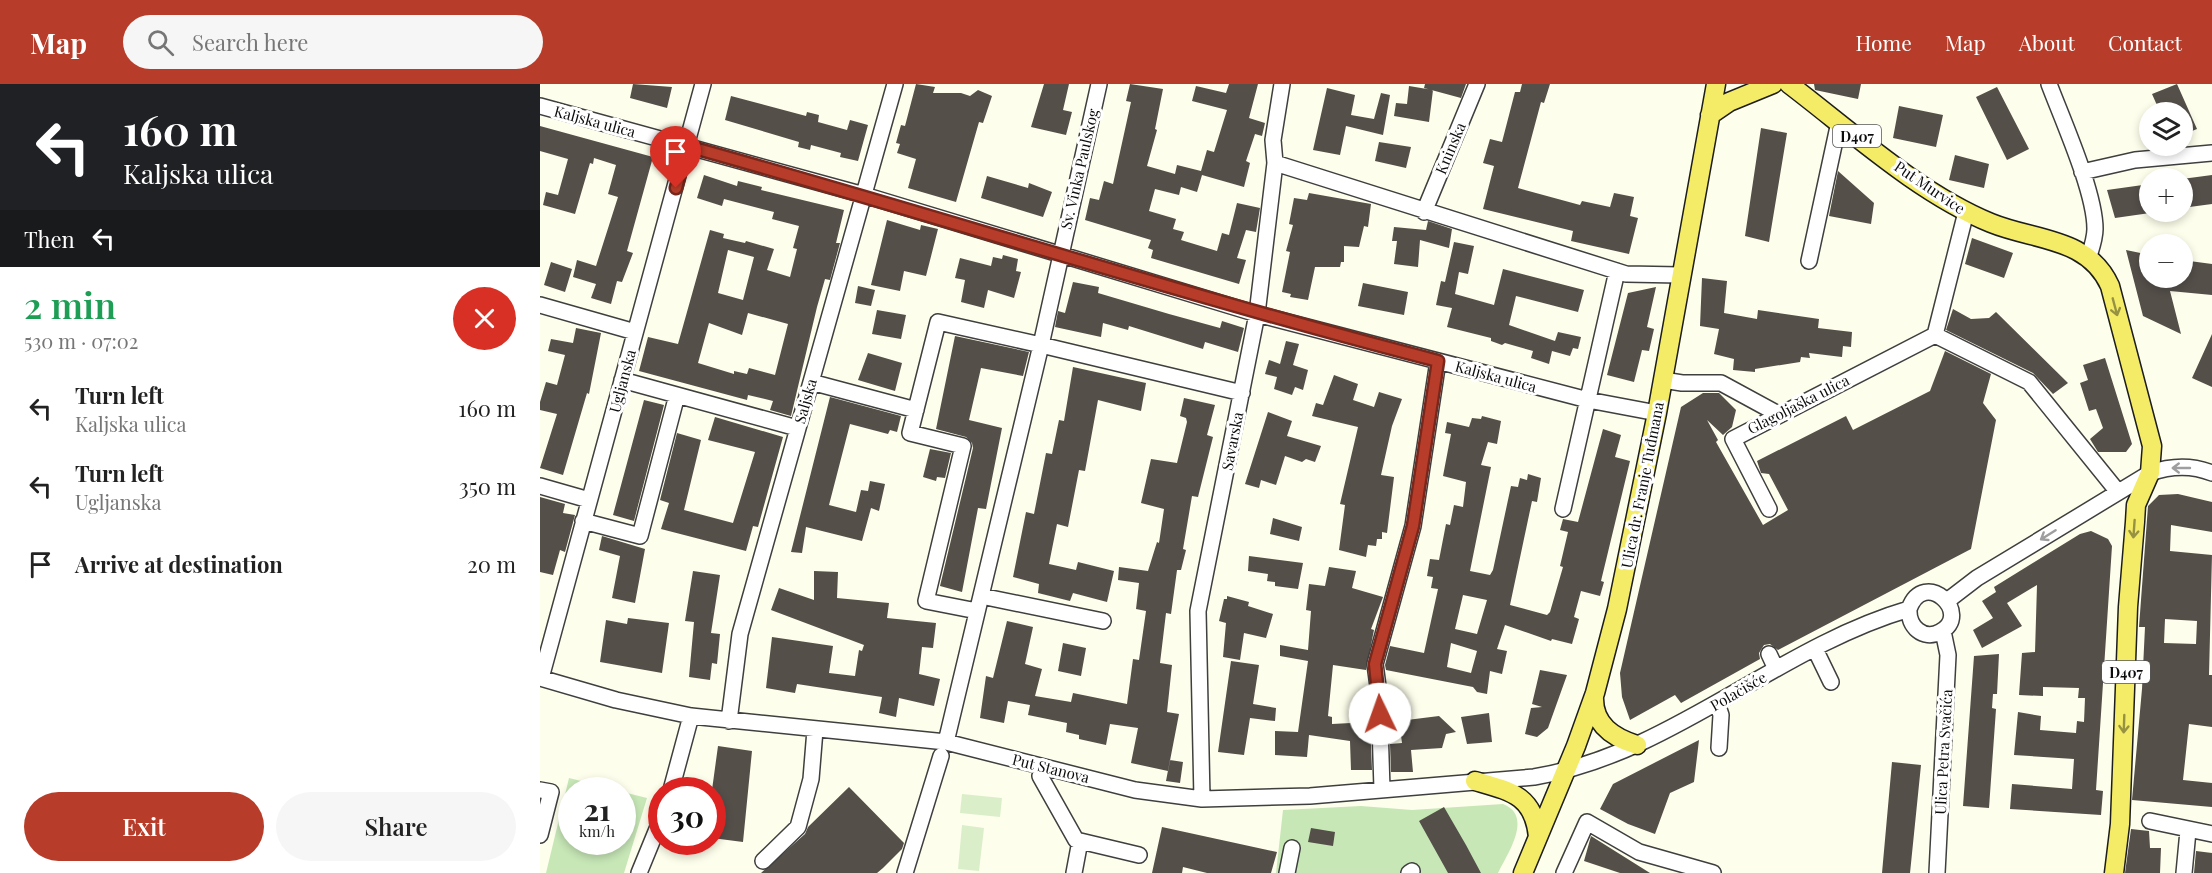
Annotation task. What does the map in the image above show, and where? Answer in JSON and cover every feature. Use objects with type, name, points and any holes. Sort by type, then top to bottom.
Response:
[{"type":"main road","name":"Ulica dr. Franje Tuđmana","points":[[1523,873],[1567,771],[1595,693],[1617,609],[1657,412],[1716,84]]},
{"type":"main road","points":[[1710,115],[1730,102],[1773,84]]},
{"type":"main road","name":"Put Murvice","points":[[1789,84],[1926,187],[1966,212],[2008,229],[2076,249],[2089,256]]},
{"type":"main road","name":"D407","points":[[2089,256],[2105,274],[2110,286],[2152,446],[2150,473],[2136,505],[2128,607],[2120,824],[2114,873]]},
{"type":"main road","points":[[1595,693],[1594,706],[1606,729],[1619,739],[1637,745]]},
{"type":"main road","points":[[1475,781],[1519,796],[1533,812],[1538,837]]},
{"type":"street","name":"Ugljanska","points":[[541,678],[704,84]]},
{"type":"street","name":"Saljska","points":[[729,721],[740,634],[895,84]]},
{"type":"street","name":"Sv. Vinka Paulskog","points":[[905,873],[944,749],[1041,345],[1059,254],[1099,84]]},
{"type":"street","name":"Savarska","points":[[1202,799],[1198,611],[1257,314],[1275,163],[1273,140],[1282,84]]},
{"type":"street","name":"Kninska","points":[[1424,212],[1477,84]]},
{"type":"street","points":[[2049,84],[2082,172],[2094,218],[2095,230],[2089,256]]},
{"type":"street","name":"Kaljska ulica","points":[[540,106],[864,195],[1257,314],[1588,400],[1657,412]]},
{"type":"street","points":[[1809,261],[1839,122]]},
{"type":"street","points":[[2082,172],[2135,160],[2212,153]]},
{"type":"street","points":[[1275,163],[1626,274],[1680,275]]},
{"type":"street","points":[[1966,212],[1935,335],[2029,382],[2118,492]]},
{"type":"street","points":[[1563,509],[1617,271]]},
{"type":"street","points":[[540,305],[635,332]]},
{"type":"street","points":[[1103,621],[979,603],[926,601],[963,446],[910,433],[938,322],[1242,393]]},
{"type":"street","name":"Glagoljaška ulica","points":[[1769,509],[1733,439],[1935,335]]},
{"type":"street","points":[[1382,789],[1379,694],[1375,664],[1413,526],[1438,361]]},
{"type":"street","points":[[622,380],[797,428]]},
{"type":"street","points":[[1663,380],[1682,384],[1721,382],[1778,414]]},
{"type":"street","points":[[811,382],[916,410]]},
{"type":"street","points":[[583,521],[640,536],[677,395]]},
{"type":"street","points":[[1909,609],[1909,617],[1916,629],[1929,635],[1943,631],[1951,613],[1947,601],[1977,578],[2150,473],[2164,468],[2186,467],[2212,473]]},
{"type":"street","points":[[540,486],[589,500]]},
{"type":"street","name":"Polačišće","points":[[1567,771],[1607,759],[1637,745],[1815,649],[1889,615],[1909,609],[1916,597],[1929,592],[1936,593],[1947,601]]},
{"type":"street","name":"Ulica Petra Svačića","points":[[1937,873],[1948,655],[1943,631]]},
{"type":"street","points":[[1815,649],[1831,682]]},
{"type":"street","points":[[1768,654],[1776,669]]},
{"type":"street","name":"Put Stanova","points":[[541,678],[616,700],[691,716],[816,730],[944,749],[1135,790],[1202,799],[1310,796],[1567,771]]},
{"type":"street","points":[[1717,703],[1721,715],[1719,748]]},
{"type":"street","points":[[675,777],[691,716]]},
{"type":"street","points":[[763,861],[798,827],[811,779],[816,730]]},
{"type":"street","points":[[1040,776],[1076,840],[1139,855]]},
{"type":"street","points":[[540,790],[551,792],[540,835]]},
{"type":"street","points":[[2150,821],[2188,831],[2212,834]]},
{"type":"street","points":[[1564,873],[1587,822],[1639,852],[1713,873]]},
{"type":"street","points":[[2184,873],[2188,831]]},
{"type":"street","points":[[1074,873],[1080,841]]},
{"type":"street","points":[[1287,873],[1292,848]]},
{"type":"street","points":[[639,873],[648,851]]},
{"type":"green space","points":[[962,794],[1002,798],[1000,817],[960,813]]},
{"type":"green space","points":[[636,795],[647,798],[636,834]]},
{"type":"green space","points":[[1503,804],[1517,817],[1517,826],[1512,846],[1498,873],[1276,873],[1283,810],[1361,806],[1412,810]]},
{"type":"green space","points":[[558,823],[558,855],[630,855],[624,873],[546,873]]},
{"type":"green space","points":[[962,825],[984,828],[979,871],[958,869]]},
{"type":"building","points":[[633,84],[672,87],[667,108],[630,98]]},
{"type":"building","points":[[916,84],[935,87],[933,93],[961,93],[970,96],[978,90],[992,96],[983,123],[979,122],[956,202],[908,188],[916,159],[897,153],[900,144],[896,143],[901,125],[905,126]]},
{"type":"building","points":[[1044,84],[1069,84],[1063,110],[1072,112],[1066,135],[1031,127]]},
{"type":"building","points":[[1130,84],[1163,89],[1155,129],[1157,130],[1147,166],[1175,174],[1177,165],[1201,171],[1207,150],[1214,152],[1227,110],[1192,101],[1196,86],[1226,93],[1229,84],[1258,84],[1249,118],[1265,123],[1262,136],[1255,134],[1246,161],[1250,163],[1244,187],[1202,175],[1197,192],[1181,187],[1179,195],[1155,189],[1149,211],[1176,219],[1173,229],[1184,232],[1181,240],[1217,251],[1222,233],[1229,235],[1237,203],[1260,208],[1256,232],[1246,230],[1237,258],[1246,260],[1239,284],[1151,258],[1153,250],[1148,248],[1151,240],[1085,220],[1090,198],[1099,200],[1104,181],[1113,184],[1131,102],[1126,101]]},
{"type":"building","points":[[1425,84],[1466,84],[1461,98],[1424,88]]},
{"type":"building","points":[[1522,84],[1550,84],[1544,103],[1541,102],[1518,188],[1580,205],[1582,201],[1610,207],[1614,193],[1634,197],[1630,216],[1638,218],[1629,254],[1571,241],[1573,231],[1483,209],[1494,166],[1483,163],[1490,139],[1502,142],[1515,92],[1520,92]]},
{"type":"building","points":[[1814,84],[1861,84],[1858,99],[1815,90]]},
{"type":"building","points":[[2177,84],[2185,102],[2156,102],[2152,94]]},
{"type":"building","points":[[1409,86],[1433,90],[1429,122],[1394,116],[1396,103],[1407,104]]},
{"type":"building","points":[[1997,87],[2029,149],[2007,160],[1976,97]]},
{"type":"building","points":[[1327,88],[1355,95],[1351,115],[1374,119],[1381,93],[1390,95],[1383,135],[1346,126],[1340,155],[1313,150]]},
{"type":"building","points":[[731,96],[806,116],[807,112],[819,115],[818,122],[847,130],[850,120],[868,125],[858,161],[840,157],[841,153],[811,145],[810,150],[798,147],[799,142],[725,120]]},
{"type":"building","points":[[1899,106],[1943,115],[1936,147],[1893,138]]},
{"type":"building","points":[[540,126],[653,157],[627,251],[633,253],[622,282],[617,281],[611,304],[591,298],[596,284],[573,277],[577,260],[596,266],[618,197],[608,194],[616,165],[594,158],[593,164],[590,163],[575,214],[543,205],[546,192],[558,195],[568,159],[540,151]]},
{"type":"building","points":[[1761,128],[1787,133],[1769,242],[1745,236]]},
{"type":"building","points":[[1379,142],[1411,147],[1406,168],[1375,161]]},
{"type":"building","points":[[1955,155],[1989,164],[1984,188],[1949,180]]},
{"type":"building","points":[[1838,171],[1874,203],[1871,224],[1829,216]]},
{"type":"building","points":[[704,175],[737,186],[738,181],[762,187],[761,190],[844,210],[836,243],[840,243],[830,280],[825,279],[817,307],[791,416],[770,410],[773,401],[748,395],[747,400],[639,371],[648,337],[678,344],[710,230],[724,234],[723,238],[745,243],[746,241],[774,249],[767,270],[790,277],[797,249],[793,248],[799,226],[772,219],[774,212],[724,199],[722,206],[697,198]],"holes":[[[728,250],[754,257],[743,300],[718,293]],[[748,313],[788,324],[775,375],[749,368],[747,374],[734,371],[734,374],[698,363],[709,323],[742,335]]]},
{"type":"building","points":[[2212,175],[2212,204],[2193,207],[2193,178]]},
{"type":"building","points":[[987,176],[1028,188],[1029,183],[1052,192],[1043,217],[981,198]]},
{"type":"building","points":[[2139,186],[2139,215],[2115,218],[2107,190]]},
{"type":"building","points":[[1309,193],[1371,204],[1368,227],[1364,226],[1359,247],[1344,246],[1344,262],[1341,262],[1340,267],[1315,267],[1308,300],[1290,297],[1291,294],[1282,292],[1290,252],[1286,251],[1293,225],[1289,224],[1294,198],[1307,200]]},
{"type":"building","points":[[887,220],[920,230],[921,225],[938,229],[926,276],[904,271],[900,291],[871,285]]},
{"type":"building","points":[[1428,221],[1452,229],[1449,248],[1420,240],[1418,267],[1394,264],[1397,241],[1392,241],[1394,227],[1426,230]]},
{"type":"building","points":[[1972,238],[2013,253],[2004,278],[1965,264]]},
{"type":"building","points":[[1454,242],[1474,246],[1468,274],[1459,272],[1455,294],[1494,305],[1503,269],[1584,290],[1578,312],[1516,296],[1509,325],[1555,341],[1558,332],[1581,337],[1578,349],[1573,348],[1570,356],[1552,351],[1549,364],[1531,358],[1533,351],[1505,343],[1502,345],[1491,341],[1491,338],[1447,327],[1452,308],[1436,305],[1441,281],[1445,282]]},
{"type":"building","points":[[2126,250],[2139,253],[2139,288],[2193,288],[2193,261],[2212,264],[2212,295],[2170,291],[2181,334],[2143,316]]},
{"type":"building","points":[[1003,255],[1018,259],[1016,271],[1021,272],[1014,298],[988,290],[984,308],[961,302],[965,280],[955,278],[960,258],[991,266],[993,257],[1002,259]]},
{"type":"building","points":[[551,262],[572,269],[565,292],[544,285]]},
{"type":"building","points":[[1702,278],[1727,281],[1724,313],[1757,319],[1758,310],[1819,319],[1818,328],[1852,332],[1851,347],[1843,346],[1842,357],[1809,353],[1810,358],[1801,357],[1800,362],[1755,369],[1755,372],[1733,370],[1734,359],[1714,354],[1719,329],[1700,326]]},
{"type":"building","points":[[1073,282],[1099,287],[1098,293],[1220,328],[1222,321],[1244,328],[1238,352],[1205,342],[1203,349],[1129,326],[1128,330],[1103,323],[1101,337],[1055,327],[1058,311],[1065,313]]},
{"type":"building","points":[[1363,283],[1408,292],[1404,315],[1358,306]]},
{"type":"building","points":[[858,286],[875,290],[871,306],[855,303]]},
{"type":"building","points":[[1656,287],[1647,327],[1654,329],[1649,351],[1642,350],[1634,382],[1607,375],[1628,293]]},
{"type":"building","points":[[1953,309],[1971,319],[1989,318],[1996,312],[2068,383],[2053,394],[2033,373],[1946,330]]},
{"type":"building","points":[[877,310],[906,315],[901,339],[872,334]]},
{"type":"building","points":[[576,328],[601,333],[589,394],[587,393],[563,475],[540,468],[557,414],[540,410],[540,402],[546,382],[557,385],[565,355],[548,351],[551,339],[573,343]]},
{"type":"building","points":[[2212,334],[2212,387],[2192,378]]},
{"type":"building","points":[[955,336],[1029,352],[1023,376],[981,368],[969,420],[1002,428],[986,509],[978,508],[962,592],[940,586],[973,448],[972,443],[966,437],[936,429]]},
{"type":"building","points":[[1286,341],[1299,344],[1293,365],[1308,370],[1303,390],[1295,387],[1292,395],[1274,389],[1277,377],[1265,374],[1269,360],[1280,364]]},
{"type":"building","points":[[1945,351],[1991,374],[1983,403],[1996,420],[1971,549],[1778,650],[1770,644],[1764,645],[1759,653],[1760,659],[1681,703],[1675,695],[1630,720],[1622,697],[1620,673],[1681,407],[1703,393],[1719,393],[1736,410],[1732,427],[1723,435],[1707,420],[1718,440],[1716,442],[1763,525],[1788,510],[1769,474],[1761,473],[1757,461],[1846,416],[1853,430],[1930,391]]},
{"type":"building","points":[[868,353],[902,363],[895,391],[858,380]]},
{"type":"building","points":[[2105,358],[2132,444],[2126,452],[2098,452],[2090,439],[2103,428],[2096,409],[2089,411],[2080,383],[2088,380],[2083,365]]},
{"type":"building","points":[[1073,367],[1146,383],[1141,411],[1098,400],[1085,471],[1079,470],[1068,527],[1057,524],[1049,564],[1076,570],[1078,562],[1114,571],[1107,602],[1073,593],[1070,601],[1038,593],[1039,584],[1013,577],[1026,512],[1034,514],[1046,453],[1052,454],[1059,420],[1064,421]]},
{"type":"building","points":[[1334,375],[1358,384],[1353,400],[1374,407],[1379,392],[1402,399],[1392,426],[1381,475],[1394,477],[1387,533],[1382,532],[1382,539],[1377,539],[1376,546],[1368,545],[1366,557],[1339,550],[1345,505],[1340,504],[1358,427],[1312,416],[1316,403],[1323,405]]},
{"type":"building","points":[[830,397],[901,416],[897,432],[890,430],[888,434],[850,424],[829,505],[856,512],[861,490],[868,491],[870,481],[885,484],[879,511],[871,508],[862,541],[806,527],[802,553],[791,552]]},
{"type":"building","points":[[1184,398],[1215,405],[1207,435],[1213,437],[1198,497],[1192,496],[1183,549],[1186,550],[1181,570],[1177,570],[1171,614],[1166,613],[1160,663],[1172,665],[1167,712],[1179,714],[1168,771],[1131,763],[1138,728],[1110,724],[1106,745],[1079,739],[1079,735],[1066,732],[1067,723],[1028,715],[1030,705],[1008,701],[1004,723],[980,718],[986,676],[993,678],[1007,621],[1033,627],[1025,664],[1042,669],[1035,696],[1071,702],[1073,693],[1127,704],[1133,659],[1139,660],[1146,611],[1136,609],[1139,583],[1118,580],[1119,567],[1148,571],[1157,542],[1159,543],[1164,509],[1141,503],[1151,459],[1177,463],[1187,422],[1186,418],[1180,416]]},
{"type":"building","points":[[644,400],[664,405],[634,521],[613,515]]},
{"type":"building","points":[[1268,412],[1292,421],[1287,436],[1321,446],[1315,462],[1306,459],[1302,462],[1285,456],[1276,485],[1261,480],[1259,488],[1245,484]]},
{"type":"building","points":[[1482,416],[1501,421],[1497,444],[1488,442],[1481,465],[1491,467],[1470,571],[1490,575],[1493,570],[1511,486],[1518,487],[1520,478],[1527,480],[1528,474],[1541,478],[1537,502],[1532,501],[1510,605],[1547,615],[1550,612],[1563,567],[1560,566],[1568,532],[1560,530],[1563,519],[1578,522],[1603,429],[1621,435],[1615,457],[1630,461],[1601,581],[1604,582],[1600,596],[1581,591],[1574,617],[1579,619],[1572,644],[1552,639],[1551,641],[1505,625],[1497,649],[1507,651],[1502,674],[1490,671],[1487,694],[1477,692],[1473,687],[1386,670],[1385,665],[1390,646],[1424,653],[1438,589],[1431,588],[1433,577],[1427,576],[1430,559],[1439,560],[1446,524],[1450,525],[1454,505],[1463,507],[1466,482],[1443,476],[1451,434],[1445,433],[1447,422],[1469,427],[1472,418],[1481,419]],"holes":[[[1463,595],[1487,600],[1477,634],[1455,629]],[[1451,643],[1477,651],[1471,673],[1447,667]]]},
{"type":"building","points":[[715,417],[783,437],[758,527],[753,526],[746,551],[661,529],[669,503],[660,500],[677,433],[701,440],[684,510],[733,523],[755,452],[708,440]]},
{"type":"building","points":[[930,449],[951,453],[945,478],[937,477],[936,481],[923,477]]},
{"type":"building","points":[[2178,494],[2212,502],[2212,532],[2171,525],[2170,551],[2212,555],[2209,675],[2212,675],[2212,727],[2189,724],[2183,780],[2212,783],[2212,807],[2132,800],[2142,689],[2145,627],[2139,627],[2148,506],[2159,495]],"holes":[[[2165,619],[2197,621],[2196,644],[2164,643]]]},
{"type":"building","points":[[540,497],[565,504],[563,513],[575,515],[565,552],[560,550],[553,575],[540,572]]},
{"type":"building","points":[[1273,518],[1302,527],[1299,541],[1270,534]]},
{"type":"building","points":[[2091,531],[2108,539],[2112,546],[2096,790],[2103,791],[2101,815],[2010,809],[2012,784],[2072,789],[2074,759],[2014,755],[2018,712],[2041,716],[2040,730],[2076,733],[2077,721],[2084,722],[2085,698],[2078,698],[2079,688],[2043,687],[2043,696],[2019,695],[2022,653],[2035,652],[2037,585],[2007,603],[2022,626],[1982,648],[1973,630],[1993,618],[1982,601],[1996,592],[1994,587],[2080,534]]},
{"type":"building","points":[[602,536],[645,549],[635,603],[612,598],[620,556],[599,550]]},
{"type":"building","points":[[1249,556],[1303,563],[1298,589],[1275,586],[1275,582],[1267,581],[1268,574],[1248,571]]},
{"type":"building","points":[[1329,567],[1356,571],[1352,588],[1383,597],[1371,629],[1374,630],[1366,670],[1333,665],[1328,716],[1332,717],[1332,724],[1370,722],[1372,770],[1351,770],[1350,741],[1309,735],[1307,757],[1275,755],[1275,731],[1298,732],[1308,661],[1280,656],[1280,645],[1308,650],[1311,611],[1306,610],[1309,584],[1325,586]]},
{"type":"building","points":[[693,571],[720,575],[711,633],[720,634],[717,664],[712,663],[710,680],[689,677],[694,622],[685,621]]},
{"type":"building","points":[[814,571],[838,572],[837,598],[889,603],[887,618],[936,623],[933,648],[922,647],[919,674],[940,679],[934,706],[899,698],[896,717],[879,713],[882,697],[797,684],[795,693],[766,688],[772,637],[833,646],[829,673],[855,676],[859,650],[862,651],[864,645],[771,610],[779,588],[814,600]]},
{"type":"building","points":[[1227,596],[1249,602],[1248,606],[1273,614],[1266,638],[1244,633],[1240,660],[1223,657],[1226,623],[1219,621],[1224,599],[1227,599]]},
{"type":"building","points":[[628,618],[669,623],[662,673],[600,662],[606,620],[627,624]]},
{"type":"building","points":[[1063,643],[1086,648],[1081,676],[1058,671]]},
{"type":"building","points":[[1999,654],[1997,694],[1993,694],[1992,708],[1996,709],[1989,808],[1963,806],[1974,656]]},
{"type":"building","points":[[1231,661],[1259,665],[1253,704],[1276,708],[1275,721],[1250,718],[1244,755],[1218,752]]},
{"type":"building","points":[[1540,670],[1567,675],[1548,728],[1537,737],[1525,734],[1531,708],[1542,707],[1532,704]]},
{"type":"building","points":[[1489,713],[1492,742],[1467,744],[1461,717]]},
{"type":"building","points":[[1439,716],[1456,732],[1446,734],[1442,748],[1411,750],[1413,772],[1391,772],[1390,744],[1402,743],[1399,721]]},
{"type":"building","points":[[1699,740],[1694,782],[1670,793],[1655,834],[1628,824],[1600,809],[1613,784]]},
{"type":"building","points":[[718,746],[752,751],[743,842],[726,840],[726,777],[714,777]]},
{"type":"building","points":[[1170,760],[1183,762],[1180,783],[1166,781]]},
{"type":"building","points":[[1892,762],[1921,765],[1910,873],[1882,873]]},
{"type":"building","points":[[849,787],[904,843],[902,849],[883,868],[877,873],[761,873],[805,834],[808,827]]},
{"type":"building","points":[[1444,807],[1481,873],[1448,873],[1419,821]]},
{"type":"building","points":[[1162,827],[1277,852],[1271,873],[1207,873],[1183,867],[1182,873],[1152,873]]},
{"type":"building","points":[[1311,828],[1335,832],[1333,846],[1308,842]]},
{"type":"building","points":[[2131,829],[2149,831],[2150,848],[2161,848],[2160,873],[2125,873]]},
{"type":"building","points":[[1591,836],[1650,873],[1620,873],[1584,861]]},
{"type":"building","points":[[2196,851],[2212,853],[2212,873],[2194,873]]},
{"type":"route","points":[[676,188],[687,146],[864,195],[1257,314],[1438,361],[1413,526],[1375,664],[1380,714]]}]
